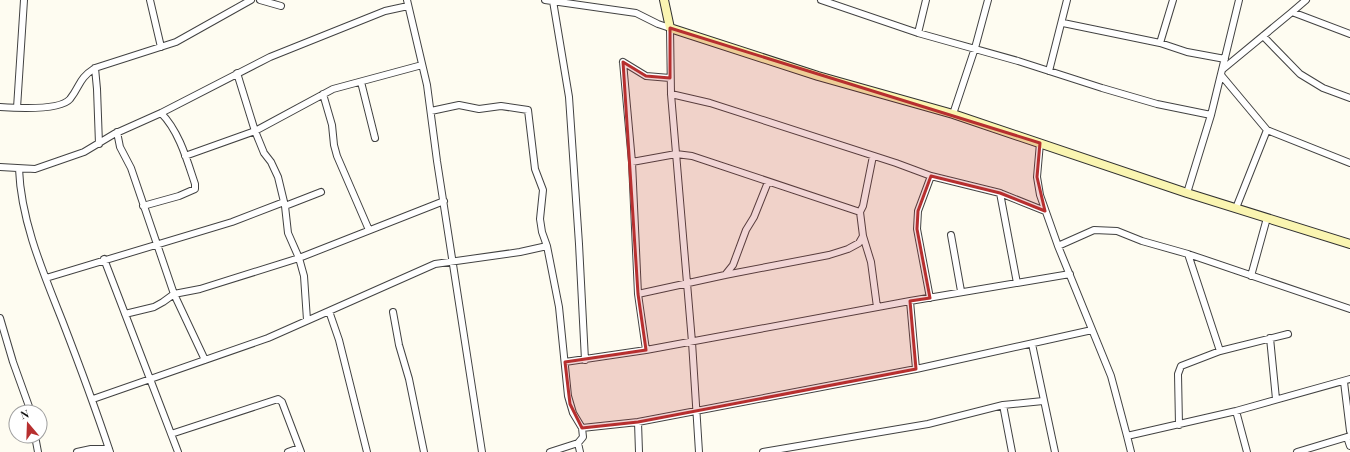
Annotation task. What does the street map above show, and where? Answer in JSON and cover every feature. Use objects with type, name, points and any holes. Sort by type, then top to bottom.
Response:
[{"type":"street","points":[[16,108],[24,0]]},
{"type":"street","points":[[150,0],[161,47]]},
{"type":"street","points":[[0,107],[34,109],[62,104],[69,100],[84,76],[95,68],[161,47],[188,36],[251,0]]},
{"type":"street","points":[[260,0],[280,6]]},
{"type":"street","points":[[545,0],[636,13],[658,24],[818,76],[953,114],[1187,193],[1350,244]]},
{"type":"street","points":[[664,0],[670,28],[670,94],[692,342],[699,452]]},
{"type":"street","points":[[821,0],[918,33],[975,48],[1157,104],[1211,115]]},
{"type":"street","points":[[918,33],[926,0]]},
{"type":"street","points":[[953,114],[975,48],[988,0]]},
{"type":"street","points":[[1049,71],[1063,22],[1067,0]]},
{"type":"street","points":[[1160,43],[1172,0]]},
{"type":"street","points":[[1187,193],[1211,115],[1239,0]]},
{"type":"street","points":[[1222,72],[1306,0]]},
{"type":"street","points":[[552,1],[569,98],[585,360]]},
{"type":"street","points":[[0,167],[35,169],[49,165],[98,144],[118,132],[161,113],[270,57],[408,3],[431,111],[452,261],[482,452]]},
{"type":"street","points":[[1292,12],[1350,34]]},
{"type":"street","points":[[1063,22],[1160,43],[1187,52],[1225,59]]},
{"type":"street","points":[[1263,36],[1300,74],[1323,88],[1350,98]]},
{"type":"street","points":[[646,350],[638,294],[632,162],[623,62],[646,76],[670,78]]},
{"type":"street","points":[[185,156],[255,131],[323,94],[376,76],[422,65]]},
{"type":"street","points":[[95,68],[98,89],[98,144]]},
{"type":"street","points":[[1222,72],[1267,130],[1350,163]]},
{"type":"street","points":[[237,73],[255,131],[264,153],[274,168],[284,204],[288,233],[299,258],[304,276],[307,320]]},
{"type":"street","points":[[362,82],[375,138]]},
{"type":"street","points":[[323,94],[332,125],[334,145],[337,156],[370,230]]},
{"type":"street","points":[[670,94],[710,103],[931,176],[1000,193],[1045,211]]},
{"type":"street","points":[[431,111],[459,105],[479,109],[501,106],[528,110],[535,169],[543,190],[540,219],[559,307],[570,404],[582,428],[583,437],[578,443],[550,452]]},
{"type":"street","points":[[143,206],[179,196],[195,189],[196,184],[171,125],[161,113]]},
{"type":"street","points":[[1236,208],[1267,130]]},
{"type":"street","points":[[118,132],[120,147],[131,168],[174,294],[205,360]]},
{"type":"street","points":[[1040,143],[1037,177],[1045,211],[1111,376],[1131,452]]},
{"type":"street","points":[[632,162],[676,154],[692,156],[860,212]]},
{"type":"street","points":[[873,156],[863,206],[860,212],[864,236],[871,262],[877,307]]},
{"type":"street","points":[[19,169],[24,210],[46,278],[93,399],[109,450],[90,449],[77,452]]},
{"type":"street","points":[[930,298],[917,229],[918,211],[931,176]]},
{"type":"street","points":[[725,275],[733,265],[746,230],[754,217],[768,182]]},
{"type":"street","points":[[46,278],[157,243],[232,222],[321,192]]},
{"type":"street","points":[[1000,193],[1017,283]]},
{"type":"street","points":[[125,314],[154,307],[174,294],[200,289],[299,258],[444,201]]},
{"type":"street","points":[[1251,276],[1267,218]]},
{"type":"street","points":[[1058,246],[1094,230],[1103,229],[1117,231],[1142,241],[1188,254],[1350,309]]},
{"type":"street","points":[[951,235],[961,291]]},
{"type":"street","points":[[638,294],[725,275],[829,255],[855,245],[862,240],[864,236]]},
{"type":"street","points":[[93,399],[268,338],[379,290],[422,268],[452,261],[520,252],[547,246]]},
{"type":"street","points":[[1188,254],[1220,351]]},
{"type":"street","points":[[104,259],[178,452]]},
{"type":"street","points":[[565,362],[692,342],[961,291],[1070,274]]},
{"type":"street","points":[[910,301],[916,369]]},
{"type":"street","points":[[329,311],[346,368],[367,452]]},
{"type":"street","points":[[393,312],[424,452]]},
{"type":"street","points":[[0,318],[27,404]]},
{"type":"street","points":[[582,428],[638,422],[916,369],[1092,330]]},
{"type":"street","points":[[1179,425],[1178,374],[1181,366],[1220,351],[1288,334]]},
{"type":"street","points":[[1270,338],[1276,400]]},
{"type":"street","points":[[1032,344],[1055,452]]},
{"type":"street","points":[[1126,436],[1236,412],[1347,380],[1350,446]]},
{"type":"street","points":[[171,434],[278,399],[282,402],[300,450],[288,452]]},
{"type":"street","points":[[763,452],[928,424],[1003,405],[1043,401]]},
{"type":"street","points":[[1003,405],[1012,452]]},
{"type":"street","points":[[1236,412],[1247,452]]},
{"type":"street","points":[[638,422],[639,452]]},
{"type":"street","points":[[1297,452],[1349,434]]},
{"type":"street","points":[[578,443],[580,452]]},
{"type":"highlighted area","points":[[670,28],[1040,143],[1037,177],[1045,211],[1000,193],[931,176],[918,211],[917,229],[930,298],[910,301],[916,369],[638,422],[582,428],[570,404],[565,362],[646,350],[638,294],[623,62],[646,76],[670,78]]}]
